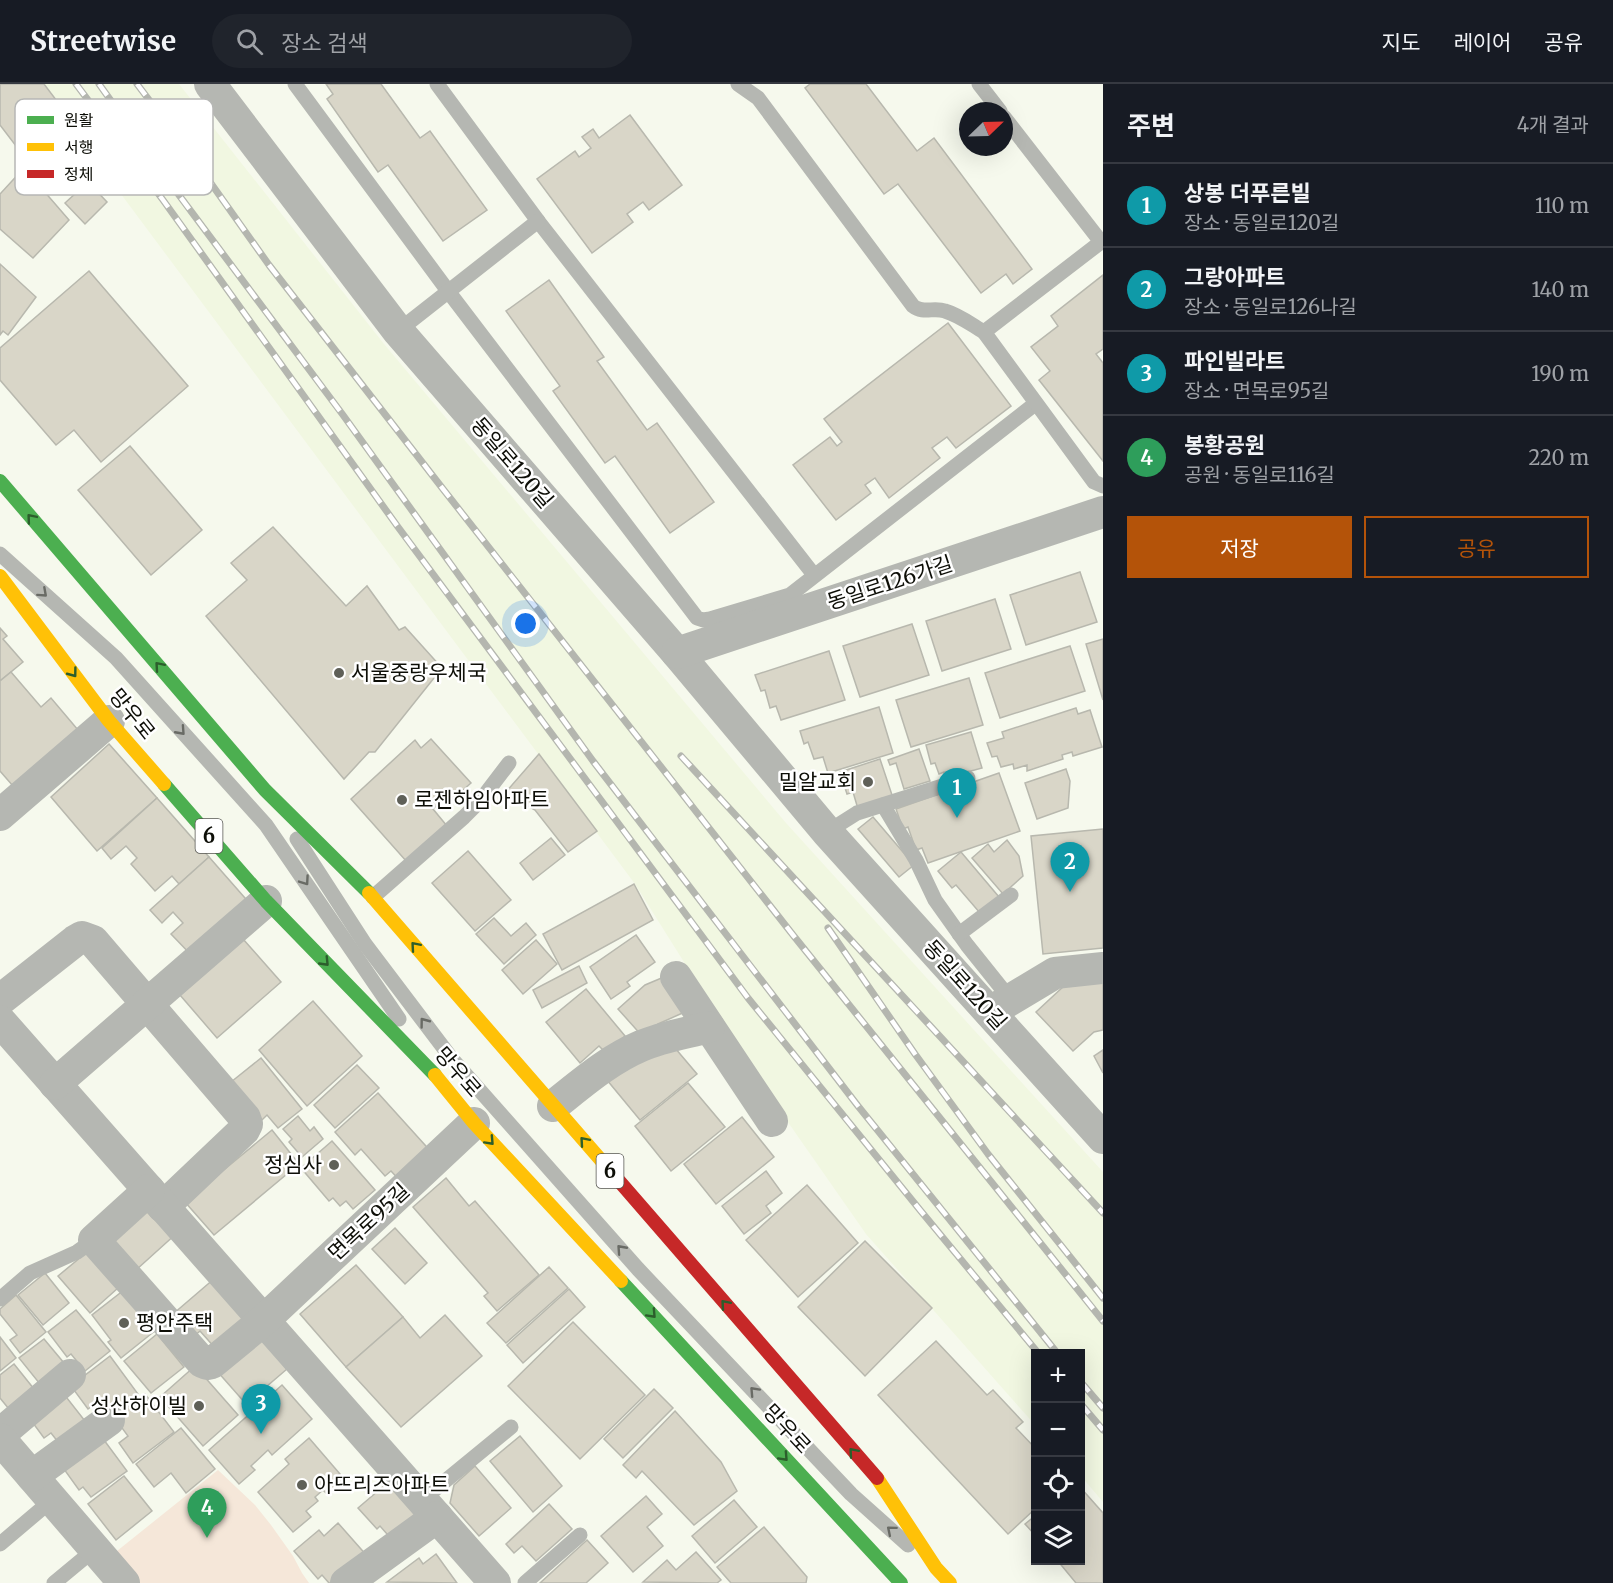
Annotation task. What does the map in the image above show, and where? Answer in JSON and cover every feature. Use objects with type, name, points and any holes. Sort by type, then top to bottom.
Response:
[{"type":"main road","name":"망우로","points":[[0,481],[265,790],[373,897],[876,1477],[936,1568],[950,1583]]},
{"type":"main road","name":"망우로","points":[[0,576],[109,722],[266,901],[440,1080],[474,1124],[902,1583]]},
{"type":"street","name":"동일로120길","points":[[210,84],[398,331],[677,653],[827,832],[1000,1006],[1103,1138]]},
{"type":"street","name":"동일로126가길","points":[[677,653],[1103,512]]},
{"type":"street","points":[[0,815],[109,722]]},
{"type":"street","points":[[55,1084],[266,901]]},
{"type":"street","points":[[0,1000],[82,937],[93,941],[245,1118],[247,1124],[244,1130],[156,1199],[94,1240]]},
{"type":"street","points":[[1000,1006],[1055,973],[1103,968]]},
{"type":"street","points":[[676,977],[772,1121]]},
{"type":"street","points":[[0,1021],[495,1583]]},
{"type":"street","points":[[553,1106],[603,1066],[621,1056],[644,1045],[709,1027]]},
{"type":"street","name":"면목로95길","points":[[94,1240],[202,1362],[207,1364],[216,1360],[264,1320],[474,1124]]},
{"type":"street","points":[[0,1434],[70,1375]]},
{"type":"street","points":[[32,1476],[109,1420]]},
{"type":"street","points":[[0,1439],[124,1583]]},
{"type":"street","points":[[346,1583],[429,1508]]},
{"type":"lane","points":[[295,84],[448,291],[697,618],[710,619],[782,598],[795,591],[1035,404]]},
{"type":"lane","points":[[437,84],[538,221],[814,575]]},
{"type":"lane","points":[[738,84],[758,98],[913,306],[923,311],[938,309],[949,312],[984,332],[1094,482],[1103,486]]},
{"type":"lane","points":[[979,84],[993,102]]},
{"type":"lane","points":[[984,332],[1102,242],[1013,128]]},
{"type":"lane","points":[[398,331],[538,221]]},
{"type":"lane","points":[[0,554],[116,658],[266,825],[440,1080]]},
{"type":"lane","points":[[373,897],[472,809],[509,763]]},
{"type":"lane","points":[[827,832],[861,818],[883,805],[968,778]]},
{"type":"lane","points":[[265,790],[365,944],[452,1059],[638,1269],[843,1485],[886,1527],[936,1568]]},
{"type":"lane","name":"동일로120길","points":[[883,805],[916,860],[935,900],[959,934],[1000,1006]]},
{"type":"lane","points":[[959,934],[1011,895]]},
{"type":"lane","points":[[0,1299],[30,1273],[77,1252],[94,1240]]},
{"type":"lane","points":[[429,1508],[511,1427]]},
{"type":"lane","points":[[0,1544],[52,1500]]},
{"type":"lane","points":[[525,1583],[580,1534]]},
{"type":"lane","points":[[54,1583],[95,1549]]},
{"type":"shaded area","points":[[39,84],[179,84],[191,99],[50,99]]},
{"type":"shaded area","points":[[213,127],[384,344],[786,823],[1103,1172],[1103,1502],[1085,1481],[1085,1349],[1031,1349],[1031,1420],[866,1234],[753,1072],[635,884],[122,195],[213,195]]},
{"type":"shaded area","points":[[218,1470],[255,1505],[293,1556],[309,1583],[138,1583],[117,1556],[117,1551]]},
{"type":"building","points":[[0,84],[44,84],[55,99],[15,99],[15,145],[0,125]]},
{"type":"building","points":[[326,84],[381,84],[420,138],[430,131],[487,210],[443,241],[388,165],[378,172],[327,99],[333,94]]},
{"type":"building","points":[[810,84],[866,84],[917,151],[934,138],[1032,269],[1013,284],[1006,274],[981,293],[898,184],[884,194],[805,88]]},
{"type":"building","points":[[630,115],[682,185],[649,210],[643,202],[627,214],[633,222],[592,253],[537,179],[575,151],[579,157],[591,148],[582,137],[593,129],[599,138]]},
{"type":"building","points":[[15,178],[15,195],[47,195],[69,220],[33,258],[0,229],[0,194]]},
{"type":"building","points":[[74,195],[100,195],[107,202],[85,224],[65,203]]},
{"type":"building","points":[[0,264],[36,297],[8,335],[3,331],[0,335]]},
{"type":"building","points":[[89,271],[188,386],[101,462],[74,430],[56,445],[0,380],[0,348]]},
{"type":"building","points":[[1103,275],[1103,349],[1096,354],[1103,363],[1103,461],[1039,380],[1050,371],[1031,347],[1058,326],[1051,316]]},
{"type":"building","points":[[549,280],[604,357],[597,361],[647,430],[657,423],[714,502],[670,533],[615,456],[605,463],[553,391],[560,386],[506,311]]},
{"type":"building","points":[[948,323],[1011,406],[956,448],[947,437],[932,448],[940,458],[889,498],[875,478],[865,485],[871,493],[836,520],[793,465],[830,437],[837,446],[842,442],[824,419]]},
{"type":"building","points":[[130,446],[202,530],[151,575],[78,490]]},
{"type":"building","name":"서울중랑우체국","points":[[273,527],[346,606],[367,586],[399,630],[405,627],[442,668],[375,752],[369,752],[344,779],[206,616],[247,580],[231,563]]},
{"type":"building","points":[[1080,572],[1097,622],[1026,645],[1010,595]]},
{"type":"building","points":[[995,599],[1011,649],[942,671],[926,621]]},
{"type":"building","points":[[912,624],[929,675],[860,697],[843,646]]},
{"type":"building","points":[[0,628],[7,636],[3,639],[23,662],[0,681]]},
{"type":"building","points":[[1103,639],[1103,700],[1086,644]]},
{"type":"building","points":[[1070,646],[1085,691],[1000,718],[985,673]]},
{"type":"building","points":[[829,651],[845,700],[781,720],[776,706],[770,708],[765,690],[761,691],[755,675]]},
{"type":"building","points":[[11,672],[41,707],[51,698],[78,730],[13,786],[0,771],[0,681]]},
{"type":"building","points":[[969,678],[983,725],[911,747],[896,700]]},
{"type":"building","points":[[879,707],[893,753],[828,773],[823,757],[814,759],[808,742],[804,744],[800,731]]},
{"type":"building","points":[[1076,708],[1078,714],[1090,710],[1102,747],[1073,756],[1072,752],[1062,755],[1063,759],[1027,771],[1027,765],[1014,769],[1013,764],[1001,767],[997,756],[992,757],[987,743],[1004,738],[1002,732]]},
{"type":"building","points":[[971,732],[982,768],[945,778],[944,772],[939,774],[935,763],[931,764],[926,745]]},
{"type":"building","name":"로젠하임아파트","points":[[431,739],[471,783],[446,805],[442,801],[433,809],[447,826],[407,862],[351,799],[415,740],[421,748]]},
{"type":"building","points":[[109,744],[157,798],[97,851],[51,797]]},
{"type":"building","points":[[919,749],[930,781],[904,789],[896,763],[890,765],[888,760]]},
{"type":"building","points":[[539,754],[597,831],[568,852],[535,810],[505,793]]},
{"type":"building","points":[[880,759],[893,798],[858,809],[853,792],[847,794],[840,772]]},
{"type":"building","points":[[1066,769],[1070,781],[1068,808],[1037,819],[1025,783]]},
{"type":"building","points":[[999,773],[1020,831],[928,863],[922,848],[916,850],[908,827],[903,829],[896,809]]},
{"type":"building","points":[[157,798],[209,857],[179,884],[172,876],[155,891],[131,864],[137,858],[126,846],[111,859],[102,848]]},
{"type":"building","points":[[873,817],[914,865],[899,877],[858,829]]},
{"type":"building","points":[[1103,829],[1103,948],[1043,954],[1031,836]]},
{"type":"building","points":[[551,838],[565,855],[533,880],[520,863]]},
{"type":"building","points":[[1007,840],[1019,856],[1023,876],[1003,894],[972,858],[988,844],[994,852]]},
{"type":"building","points":[[468,851],[511,900],[475,931],[432,883]]},
{"type":"building","points":[[961,852],[999,897],[980,913],[956,885],[952,888],[938,871]]},
{"type":"building","points":[[209,857],[252,906],[195,959],[171,934],[183,923],[173,912],[162,923],[150,910]]},
{"type":"building","points":[[634,884],[653,920],[562,970],[543,934]]},
{"type":"building","points":[[494,918],[511,936],[526,923],[536,935],[504,964],[476,934]]},
{"type":"building","points":[[636,935],[655,962],[627,982],[630,986],[611,999],[590,967]]},
{"type":"building","points":[[243,939],[281,982],[217,1038],[180,995]]},
{"type":"building","points":[[536,940],[557,964],[523,994],[502,970]]},
{"type":"building","points":[[579,966],[587,983],[542,1008],[533,990]]},
{"type":"building","points":[[671,974],[687,1011],[658,1024],[643,1037],[618,1009],[645,985]]},
{"type":"building","points":[[1103,978],[1103,1030],[1094,1032],[1073,1051],[1036,1012],[1064,986]]},
{"type":"building","points":[[586,989],[625,1036],[605,1052],[599,1046],[580,1063],[546,1022]]},
{"type":"building","points":[[313,1001],[362,1056],[307,1106],[259,1050]]},
{"type":"building","points":[[675,1048],[697,1074],[640,1120],[607,1080],[630,1061]]},
{"type":"building","points":[[1103,1050],[1103,1073],[1094,1056]]},
{"type":"building","points":[[261,1058],[302,1109],[278,1128],[267,1115],[262,1120],[231,1082]]},
{"type":"building","points":[[357,1065],[379,1088],[335,1128],[314,1105]]},
{"type":"building","points":[[688,1083],[725,1127],[671,1171],[635,1126]]},
{"type":"building","points":[[378,1093],[434,1155],[403,1184],[391,1171],[385,1176],[361,1149],[355,1155],[335,1132]]},
{"type":"building","points":[[298,1116],[310,1131],[314,1127],[323,1139],[302,1157],[289,1142],[292,1139],[283,1129]]},
{"type":"building","points":[[742,1117],[774,1157],[716,1204],[684,1164]]},
{"type":"building","points":[[272,1130],[299,1164],[214,1235],[185,1202]]},
{"type":"building","points":[[332,1141],[375,1190],[353,1209],[346,1201],[340,1206],[333,1198],[329,1201],[301,1168]]},
{"type":"building","points":[[766,1171],[782,1193],[766,1206],[771,1213],[744,1234],[722,1206]]},
{"type":"building","points":[[446,1178],[469,1206],[475,1201],[539,1275],[497,1311],[484,1296],[488,1293],[413,1207]]},
{"type":"building","points":[[807,1185],[858,1243],[798,1297],[746,1240]]},
{"type":"building","points":[[144,1209],[151,1216],[157,1211],[177,1233],[136,1270],[110,1240]]},
{"type":"building","points":[[395,1228],[427,1263],[405,1284],[372,1249]]},
{"type":"building","points":[[865,1241],[932,1308],[865,1376],[798,1307]]},
{"type":"building","points":[[87,1252],[118,1288],[90,1313],[58,1276]]},
{"type":"building","points":[[356,1265],[403,1317],[346,1367],[300,1314]]},
{"type":"building","points":[[549,1267],[568,1288],[506,1343],[487,1323]]},
{"type":"building","points":[[45,1273],[69,1303],[43,1325],[18,1295]]},
{"type":"building","points":[[215,1278],[251,1319],[216,1349],[200,1331],[193,1337],[173,1314]]},
{"type":"building","points":[[569,1289],[585,1307],[523,1363],[507,1345]]},
{"type":"building","name":"평안주택","points":[[124,1290],[156,1330],[121,1358],[108,1342],[111,1340],[92,1315]]},
{"type":"building","points":[[16,1295],[46,1332],[20,1353],[10,1340],[17,1335],[0,1314],[0,1309]]},
{"type":"building","points":[[76,1310],[110,1351],[85,1371],[71,1354],[67,1357],[48,1332]]},
{"type":"building","points":[[445,1315],[482,1356],[401,1427],[346,1367],[403,1317],[420,1338]]},
{"type":"building","points":[[573,1322],[645,1395],[580,1459],[508,1386]]},
{"type":"building","points":[[157,1334],[184,1367],[151,1393],[124,1361]]},
{"type":"building","points":[[258,1335],[287,1369],[246,1404],[217,1371]]},
{"type":"building","points":[[0,1337],[16,1358],[0,1371]]},
{"type":"building","points":[[44,1339],[69,1369],[44,1389],[19,1358]]},
{"type":"building","points":[[936,1341],[987,1395],[993,1390],[1023,1422],[1016,1428],[1031,1444],[1031,1513],[1008,1534],[878,1395]]},
{"type":"building","points":[[110,1356],[138,1394],[110,1416],[99,1401],[88,1409],[71,1386]]},
{"type":"building","points":[[14,1364],[38,1394],[13,1414],[0,1398],[0,1375]]},
{"type":"building","name":"성산하이빌","points":[[195,1366],[238,1415],[203,1446],[160,1397]]},
{"type":"building","points":[[282,1385],[312,1419],[272,1455],[268,1450],[251,1466],[255,1470],[239,1484],[209,1450]]},
{"type":"building","points":[[654,1389],[673,1408],[623,1458],[604,1439]]},
{"type":"building","points":[[63,1393],[89,1426],[62,1447],[51,1433],[44,1438],[30,1419]]},
{"type":"building","points":[[145,1394],[174,1432],[133,1463],[119,1443],[128,1436],[114,1417]]},
{"type":"building","points":[[675,1411],[721,1462],[737,1491],[694,1525],[642,1471],[636,1478],[623,1465]]},
{"type":"building","points":[[181,1428],[215,1469],[186,1493],[171,1473],[154,1487],[136,1464]]},
{"type":"building","points":[[101,1436],[127,1471],[91,1497],[83,1487],[79,1490],[61,1465]]},
{"type":"building","points":[[520,1436],[562,1486],[533,1512],[490,1461]]},
{"type":"building","name":"아뜨리즈아파트","points":[[309,1438],[340,1474],[338,1475],[343,1481],[328,1495],[323,1490],[315,1497],[318,1501],[306,1511],[311,1517],[293,1532],[258,1492],[289,1464],[285,1459]]},
{"type":"building","points":[[475,1466],[511,1508],[479,1536],[450,1503],[454,1485]]},
{"type":"building","points":[[124,1476],[152,1511],[116,1540],[88,1504]]},
{"type":"building","points":[[392,1479],[423,1516],[394,1542],[380,1526],[377,1529],[358,1508]]},
{"type":"building","points":[[1085,1493],[1103,1513],[1103,1583],[1076,1583],[1061,1565],[1085,1565]]},
{"type":"building","points":[[646,1496],[662,1514],[647,1527],[663,1546],[633,1572],[601,1536]]},
{"type":"building","points":[[734,1500],[757,1527],[715,1563],[692,1536]]},
{"type":"building","points":[[549,1504],[572,1529],[536,1561],[522,1546],[514,1553],[506,1544]]},
{"type":"building","points":[[1031,1519],[1031,1531],[1025,1524]]},
{"type":"building","points":[[338,1523],[368,1557],[338,1583],[329,1583],[322,1575],[318,1579],[294,1551],[319,1530],[324,1536]]},
{"type":"building","points":[[764,1527],[807,1577],[806,1583],[731,1583],[717,1567]]},
{"type":"building","points":[[587,1540],[608,1563],[586,1583],[540,1583]]},
{"type":"building","points":[[696,1552],[721,1580],[717,1583],[643,1582],[667,1560],[676,1570]]},
{"type":"building","points":[[436,1554],[457,1583],[387,1582],[419,1558],[423,1564]]},
{"type":"railway","points":[[76,84],[87,99]]},
{"type":"railway","points":[[99,84],[110,99]]},
{"type":"railway","points":[[137,84],[148,99]]},
{"type":"railway","points":[[213,186],[269,265],[443,489],[793,935],[1103,1321]]},
{"type":"railway","points":[[159,195],[398,527],[748,998],[1035,1349]]},
{"type":"railway","points":[[179,195],[343,415],[593,761],[858,1106],[1054,1349]]},
{"type":"railway","points":[[681,756],[1103,1213]]},
{"type":"railway","points":[[828,928],[988,1154],[1103,1298]]},
{"type":"railway","points":[[1085,1387],[1103,1408]]},
{"type":"railway","points":[[1085,1409],[1103,1430]]},
{"type":"traffic: fast","points":[[0,481],[265,790],[369,893]]},
{"type":"traffic: fast","points":[[164,784],[266,901],[435,1075]]},
{"type":"traffic: fast","points":[[621,1281],[901,1583]]},
{"type":"traffic: slow","points":[[0,576],[109,721],[164,784]]},
{"type":"traffic: slow","points":[[369,893],[613,1174]]},
{"type":"traffic: slow","points":[[435,1075],[474,1123],[621,1281]]},
{"type":"traffic: slow","points":[[877,1478],[936,1568],[950,1583]]},
{"type":"traffic: jam","points":[[613,1174],[877,1478]]},
{"type":"place","name":"서울중랑우체국","points":[[339,673]]},
{"type":"place","name":"밀알교회","points":[[868,782]]},
{"type":"place","name":"로젠하임아파트","points":[[402,800]]},
{"type":"place","name":"상봉 더푸른빌","points":[[957,818]]},
{"type":"place","name":"그랑아파트","points":[[1070,892]]},
{"type":"place","name":"정심사","points":[[334,1165]]},
{"type":"place","name":"평안주택","points":[[124,1323]]},
{"type":"place","name":"성산하이빌","points":[[199,1406]]},
{"type":"place","name":"파인빌라트","points":[[261,1434]]},
{"type":"place","name":"아뜨리즈아파트","points":[[302,1485]]},
{"type":"place","name":"봉황공원","points":[[207,1538]]}]
